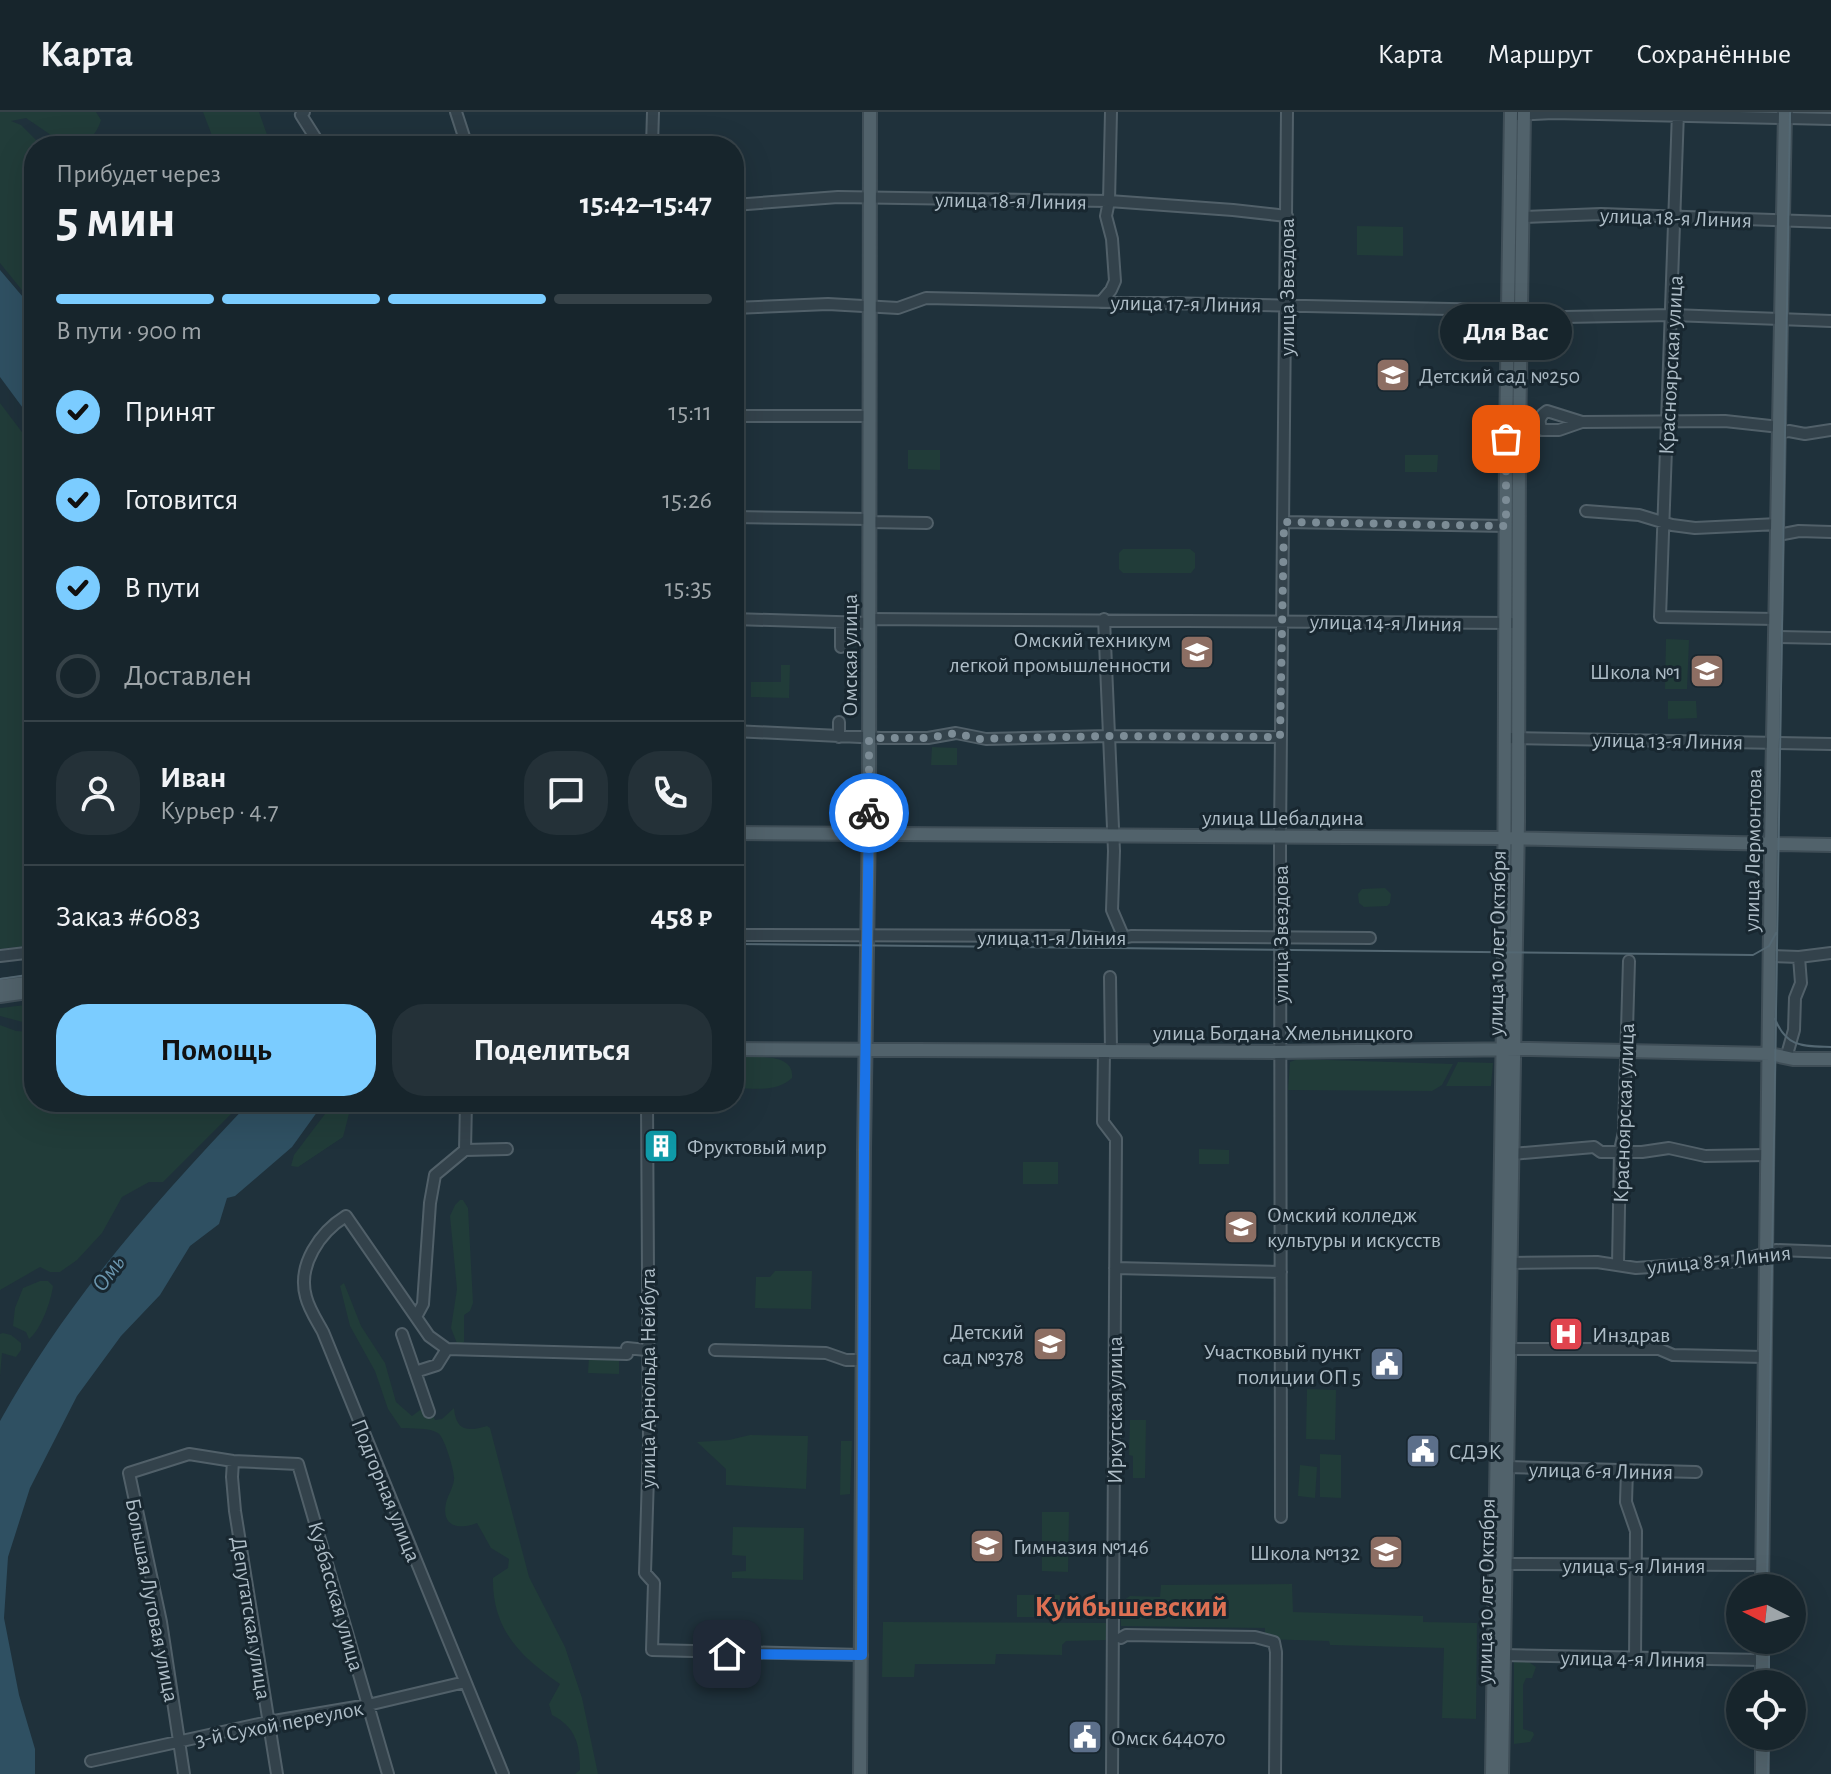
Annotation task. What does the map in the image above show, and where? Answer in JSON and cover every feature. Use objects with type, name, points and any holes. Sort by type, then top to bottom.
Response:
[{"type":"main road","name":"Омская улица","points":[[860,1774],[869,834],[870,112]]},
{"type":"main road","name":"улица 10 лет Октября","points":[[1512,623],[1506,526],[1514,312],[1522,217],[1515,113]]},
{"type":"main road","name":"улица 10 лет Октября","points":[[1492,1774],[1512,839],[1515,113]]},
{"type":"main road","name":"улица Лермонтова","points":[[1762,1574],[1771,844],[1785,115]]},
{"type":"main road","name":"улица Шебалдина","points":[[744,833],[1512,839],[1831,845]]},
{"type":"main road","points":[[0,986],[24,983]]},
{"type":"main road","points":[[0,996],[24,992]]},
{"type":"main road","name":"улица Богдана Хмельницкого","points":[[744,1049],[1508,1050],[1770,1054],[1786,1058],[1831,1059]]},
{"type":"main road","name":"улица 10 лет Октября","points":[[1502,1774],[1512,1154],[1508,1050]]},
{"type":"main road","points":[[1762,1654],[1762,1670]]},
{"type":"main road","points":[[1762,1750],[1762,1774]]},
{"type":"street","points":[[304,112],[301,115],[314,136]]},
{"type":"street","points":[[456,112],[464,136]]},
{"type":"street","points":[[652,136],[653,112]]},
{"type":"street","points":[[1101,302],[1115,281],[1112,239],[1106,216],[1111,112]]},
{"type":"street","name":"улица Звездова","points":[[1281,1517],[1280,737],[1287,112]]},
{"type":"street","points":[[1515,113],[1785,115],[1831,119]]},
{"type":"street","name":"Красноярская улица","points":[[1678,114],[1660,617],[1776,619]]},
{"type":"street","name":"улица 18-я Линия","points":[[744,204],[869,197],[1109,201],[1287,216]]},
{"type":"street","name":"улица 18-я Линия","points":[[1522,217],[1601,214],[1831,222]]},
{"type":"street","name":"улица 17-я Линия","points":[[744,308],[828,304],[898,308],[926,298],[1286,305],[1514,312],[1564,317],[1672,315],[1831,321]]},
{"type":"street","points":[[744,416],[869,416]]},
{"type":"street","points":[[1582,422],[1725,421],[1805,434],[1831,430]]},
{"type":"street","points":[[1586,511],[1639,515],[1695,528],[1831,532]]},
{"type":"street","points":[[744,517],[927,523]]},
{"type":"street","points":[[1284,522],[1506,526]]},
{"type":"street","name":"улица 14-я Линия","points":[[744,619],[841,623],[1104,619],[1512,623]]},
{"type":"street","points":[[1104,619],[1113,836],[1112,910],[1124,938]]},
{"type":"street","points":[[841,623],[841,647]]},
{"type":"street","points":[[1776,637],[1831,638]]},
{"type":"street","points":[[839,722],[839,737]]},
{"type":"street","points":[[744,732],[869,738],[928,738],[956,733],[977,739],[1280,737]]},
{"type":"street","name":"улица 13-я Линия","points":[[1512,738],[1831,744]]},
{"type":"street","name":"улица 11-я Линия","points":[[744,935],[1080,936],[1110,940],[1370,938]]},
{"type":"street","points":[[0,956],[24,953]]},
{"type":"street","points":[[1770,956],[1799,957],[1831,953]]},
{"type":"street","points":[[1786,1058],[1794,1030],[1795,998],[1801,983],[1799,957]]},
{"type":"street","name":"Красноярская улица","points":[[1618,1265],[1629,961]]},
{"type":"street","name":"Иркутская улица","points":[[1110,977],[1103,1122],[1116,1139],[1117,1638],[1112,1774]]},
{"type":"street","points":[[465,1150],[466,1112]]},
{"type":"street","name":"улица Арнольда Нейбута","points":[[647,1112],[646,1350],[649,1444],[645,1573],[654,1583],[652,1650],[862,1655]]},
{"type":"street","points":[[1512,1154],[1594,1147],[1601,1152],[1642,1152],[1669,1148],[1705,1156],[1768,1155]]},
{"type":"street","points":[[507,1149],[465,1150],[441,1168],[433,1179],[423,1304],[416,1317],[429,1336],[450,1349],[627,1354],[627,1348],[646,1350]]},
{"type":"street","name":"Подгорная улица","points":[[416,1317],[346,1216],[324,1233],[313,1249],[306,1268],[306,1298],[329,1345],[503,1774]]},
{"type":"street","name":"улица 8-я Линия","points":[[1511,1263],[1597,1262],[1636,1268],[1740,1261],[1776,1250],[1831,1252]]},
{"type":"street","points":[[1115,1268],[1281,1272]]},
{"type":"street","points":[[402,1334],[429,1412]]},
{"type":"street","points":[[415,1372],[437,1365],[450,1349]]},
{"type":"street","points":[[1509,1349],[1659,1349],[1673,1355],[1764,1357]]},
{"type":"street","points":[[715,1350],[826,1353],[846,1360],[863,1360]]},
{"type":"street","name":"Большая Луговая улица","points":[[184,1774],[161,1622],[129,1473],[189,1454],[233,1461]]},
{"type":"street","name":"Кузбасская улица","points":[[233,1461],[298,1464],[388,1774]]},
{"type":"street","name":"Депутатская улица","points":[[233,1461],[235,1511],[277,1774]]},
{"type":"street","name":"улица 6-я Линия","points":[[1507,1467],[1696,1472]]},
{"type":"street","points":[[1627,1470],[1626,1502],[1636,1531],[1635,1659]]},
{"type":"street","name":"улица 5-я Линия","points":[[1505,1564],[1762,1565]]},
{"type":"street","points":[[1117,1638],[1126,1635],[1255,1637],[1268,1641],[1276,1652],[1275,1774]]},
{"type":"street","name":"улица 4-я Линия","points":[[1504,1655],[1762,1660]]},
{"type":"street","name":"3-й Сухой переулок","points":[[91,1761],[268,1722],[368,1705],[465,1682]]},
{"type":"green space","points":[[0,112],[96,112],[101,120],[92,136],[52,136],[26,118],[11,121],[21,125],[32,136],[24,136],[24,293],[0,263]]},
{"type":"green space","points":[[203,112],[259,112],[267,136],[212,136]]},
{"type":"green space","points":[[1357,226],[1403,227],[1403,256],[1357,255]]},
{"type":"green space","points":[[0,403],[24,435],[24,946],[0,949]]},
{"type":"green space","points":[[908,450],[940,450],[940,470],[908,469]]},
{"type":"green space","points":[[1405,455],[1438,455],[1437,472],[1405,472]]},
{"type":"green space","points":[[1123,549],[1190,549],[1195,553],[1195,568],[1191,573],[1123,573],[1119,569],[1119,553]]},
{"type":"green space","points":[[1666,639],[1689,640],[1687,689],[1665,689]]},
{"type":"green space","points":[[781,665],[790,665],[789,698],[751,697],[751,682],[781,682]]},
{"type":"green space","points":[[1668,701],[1696,701],[1697,718],[1668,719]]},
{"type":"green space","points":[[932,747],[957,748],[957,765],[931,765]]},
{"type":"green space","points":[[1385,888],[1391,894],[1387,906],[1364,907],[1359,903],[1358,894],[1362,889]]},
{"type":"green space","points":[[24,1005],[24,1022],[0,1016],[0,1008]]},
{"type":"green space","points":[[0,1025],[24,1031],[24,1112],[233,1112],[163,1182],[149,1182],[122,1197],[102,1233],[77,1260],[60,1272],[50,1272],[40,1267],[0,1290]]},
{"type":"green space","points":[[744,1057],[771,1058],[787,1063],[792,1078],[779,1086],[744,1088]]},
{"type":"green space","points":[[1298,1059],[1453,1064],[1442,1085],[1432,1091],[1288,1090],[1290,1062]]},
{"type":"green space","points":[[1458,1062],[1493,1063],[1491,1086],[1446,1086]]},
{"type":"green space","points":[[326,1112],[349,1112],[343,1137],[298,1167],[291,1166],[294,1155]]},
{"type":"green space","points":[[1199,1149],[1229,1150],[1229,1164],[1199,1164]]},
{"type":"green space","points":[[1023,1162],[1058,1162],[1058,1184],[1023,1184]]},
{"type":"green space","points":[[460,1200],[468,1208],[473,1303],[464,1315],[464,1342],[458,1346],[451,1328],[457,1289],[450,1216]]},
{"type":"green space","points":[[775,1271],[812,1271],[811,1309],[755,1308],[756,1277],[770,1277]]},
{"type":"green space","points":[[48,1281],[53,1286],[52,1292],[41,1322],[29,1339],[26,1332],[13,1326],[15,1308],[23,1288]]},
{"type":"green space","points":[[344,1283],[361,1326],[385,1363],[396,1402],[412,1416],[424,1407],[430,1409],[435,1420],[442,1419],[454,1408],[457,1421],[464,1428],[490,1428],[529,1577],[565,1647],[582,1698],[598,1774],[575,1774],[580,1770],[575,1738],[566,1725],[552,1715],[549,1704],[560,1684],[521,1652],[503,1627],[498,1613],[493,1578],[508,1568],[509,1559],[491,1548],[477,1523],[458,1526],[446,1517],[446,1503],[454,1475],[443,1440],[434,1431],[401,1428],[388,1409],[375,1371],[350,1326],[340,1286]]},
{"type":"green space","points":[[0,1334],[21,1343],[21,1350],[16,1357],[2,1353],[0,1376]]},
{"type":"green space","points":[[589,1356],[619,1357],[619,1374],[588,1373]]},
{"type":"green space","points":[[1307,1389],[1336,1390],[1335,1440],[1306,1439]]},
{"type":"green space","points":[[1130,1420],[1146,1420],[1145,1478],[1133,1478],[1133,1456],[1129,1455]]},
{"type":"green space","points":[[750,1435],[808,1436],[806,1489],[726,1485],[726,1469],[697,1442]]},
{"type":"green space","points":[[841,1441],[852,1441],[850,1494],[840,1495]]},
{"type":"green space","points":[[1320,1454],[1341,1455],[1341,1498],[1320,1497]]},
{"type":"green space","points":[[1300,1465],[1317,1467],[1315,1498],[1298,1496]]},
{"type":"green space","points":[[1042,1512],[1069,1512],[1068,1572],[1042,1571]]},
{"type":"green space","points":[[733,1527],[804,1528],[803,1580],[732,1578],[732,1572],[746,1571],[746,1556],[732,1555]]},
{"type":"green space","points":[[1292,1584],[1293,1612],[1423,1616],[1423,1622],[1477,1623],[1476,1719],[1442,1718],[1444,1648],[1330,1645],[1329,1641],[1265,1639],[1265,1628],[1121,1626],[1120,1603],[1130,1596],[1160,1597],[1161,1585]]},
{"type":"green space","points":[[1017,1595],[1060,1595],[1059,1617],[1017,1617]]},
{"type":"green space","points":[[883,1622],[1109,1623],[1109,1640],[1066,1641],[1062,1645],[1062,1655],[996,1654],[995,1664],[915,1664],[914,1677],[882,1677]]},
{"type":"green space","points":[[1514,1660],[1526,1660],[1536,1667],[1532,1678],[1526,1678],[1523,1685],[1523,1729],[1534,1735],[1530,1742],[1514,1744]]},
{"type":"water","points":[[0,270],[24,298],[24,409],[0,377]]},
{"type":"water","name":"Омь","points":[[241,1112],[317,1112],[292,1147],[235,1196],[227,1198],[219,1224],[190,1246],[160,1295],[121,1336],[77,1396],[30,1488],[8,1557],[4,1618],[19,1695],[35,1749],[35,1774],[0,1774],[0,1421],[54,1334],[84,1293],[181,1177]]},
{"type":"tram line","points":[[1767,1574],[1790,112]]},
{"type":"tram line","points":[[744,944],[1753,955],[1769,946],[1776,933]]},
{"type":"tram line","points":[[0,979],[24,975]]},
{"type":"tram line","points":[[1775,1019],[1785,1035],[1797,1044],[1831,1047]]},
{"type":"tram line","points":[[1769,1654],[1769,1670]]},
{"type":"tram line","points":[[1768,1774],[1769,1750]]},
{"type":"way so far","points":[[869,813],[869,738],[928,738],[956,733],[977,739],[1200,735],[1280,737],[1284,522],[1506,526],[1506,439]]},
{"type":"place","name":"Детский сад №250","points":[[1393,375]]},
{"type":"place","name":"Для Вас","points":[[1506,439]]},
{"type":"place","name":"Омский техникум легкой промышленности","points":[[1197,652]]},
{"type":"place","name":"Школа №1","points":[[1707,671]]},
{"type":"place","name":"Фруктовый мир","points":[[661,1146]]},
{"type":"place","name":"Омский колледж культуры и искусств","points":[[1241,1227]]},
{"type":"place","name":"Инздрав","points":[[1566,1334]]},
{"type":"place","name":"Детский сад №378","points":[[1050,1344]]},
{"type":"place","name":"Участковый пункт полиции ОП 5","points":[[1387,1364]]},
{"type":"place","name":"СДЭК","points":[[1423,1451]]},
{"type":"place","name":"Гимназия №146","points":[[987,1546]]},
{"type":"place","name":"Школа №132","points":[[1386,1552]]},
{"type":"place","name":"Омск 644070","points":[[1085,1737]]},
{"type":"district","name":"Куйбышевский","points":[[1131,1606]]},
{"type":"route","points":[[727,1654],[862,1655],[869,813]]}]
